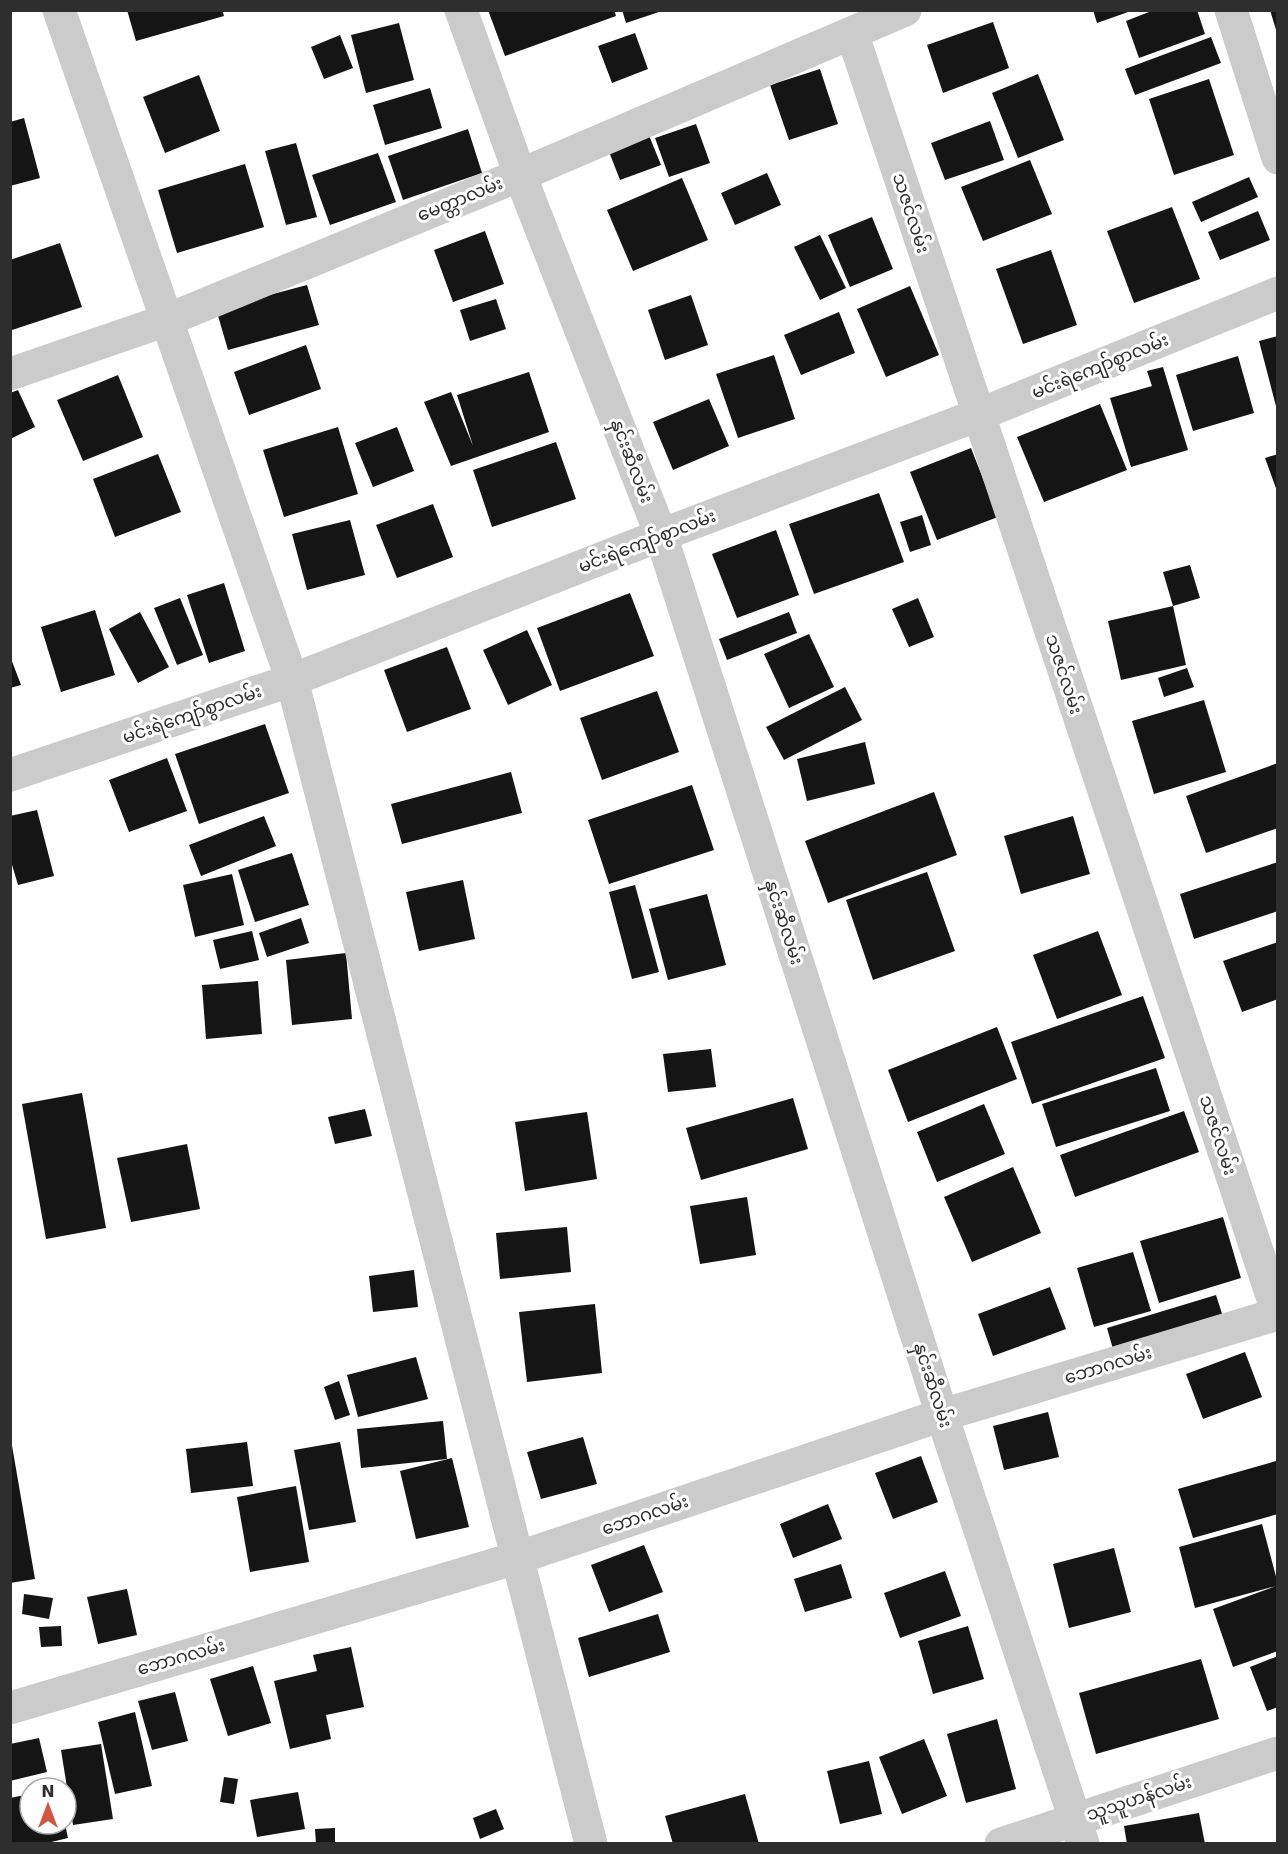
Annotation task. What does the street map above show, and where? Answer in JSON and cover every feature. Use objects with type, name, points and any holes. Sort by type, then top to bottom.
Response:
[{"type":"street","points":[[59,10],[292,680],[591,1844]]},
{"type":"street","name":"နှင်းဆီလမ်း","points":[[461,10],[520,175],[661,535],[942,1415],[1079,1831]]},
{"type":"street","name":"မေတ္တာလမ်း","points":[[10,374],[167,320],[520,175],[905,10]]},
{"type":"street","points":[[1230,10],[1278,158]]},
{"type":"street","name":"သဇင်လမ်း","points":[[852,33],[1278,1314]]},
{"type":"street","name":"မင်းရဲကျော်စွာလမ်း","points":[[10,775],[292,680],[661,535],[978,415],[1278,293]]},
{"type":"street","name":"ဘောဂလမ်း","points":[[10,1708],[518,1558],[942,1415],[1278,1314]]},
{"type":"street","name":"သူသူဟန်လမ်း","points":[[1001,1844],[1079,1831],[1278,1753]]},
{"type":"building","points":[[127,10],[222,10],[224,16],[136,41]]},
{"type":"building","points":[[488,10],[614,10],[616,16],[505,56]]},
{"type":"building","points":[[622,10],[662,10],[662,11],[626,23]]},
{"type":"building","points":[[1093,10],[1131,10],[1131,11],[1097,23]]},
{"type":"building","points":[[1154,10],[1197,10],[1205,34],[1139,58],[1126,21]]},
{"type":"building","points":[[1270,10],[1278,10],[1278,33],[1277,33]]},
{"type":"building","points":[[993,22],[1009,68],[943,93],[927,45]]},
{"type":"building","points":[[399,23],[414,80],[366,93],[351,35]]},
{"type":"building","points":[[635,33],[648,69],[612,83],[598,46]]},
{"type":"building","points":[[340,35],[353,68],[324,79],[311,47]]},
{"type":"building","points":[[1211,37],[1221,63],[1135,95],[1125,69]]},
{"type":"building","points":[[820,69],[838,124],[789,140],[770,85]]},
{"type":"building","points":[[1038,74],[1064,140],[1018,158],[992,93]]},
{"type":"building","points":[[199,75],[220,131],[165,153],[143,97]]},
{"type":"building","points":[[1209,79],[1234,155],[1174,175],[1149,99]]},
{"type":"building","points":[[430,88],[442,128],[385,145],[373,105]]},
{"type":"building","points":[[24,118],[40,178],[10,186],[10,122]]},
{"type":"building","points":[[990,121],[1004,160],[945,180],[931,143]]},
{"type":"building","points":[[696,124],[710,163],[669,177],[655,138]]},
{"type":"building","points":[[468,129],[482,173],[403,200],[388,156]]},
{"type":"building","points":[[648,133],[661,165],[620,180],[608,149]]},
{"type":"building","points":[[296,143],[317,217],[286,225],[265,151]]},
{"type":"building","points":[[378,153],[396,202],[330,225],[312,175]]},
{"type":"building","points":[[1030,160],[1052,214],[983,241],[961,187]]},
{"type":"building","points":[[245,164],[264,227],[177,253],[158,190]]},
{"type":"building","points":[[767,173],[781,205],[735,225],[721,193]]},
{"type":"building","points":[[1249,177],[1258,197],[1201,222],[1192,202]]},
{"type":"building","points":[[682,178],[708,240],[633,271],[607,210]]},
{"type":"building","points":[[1172,207],[1200,279],[1134,303],[1107,231]]},
{"type":"building","points":[[1258,211],[1270,240],[1220,260],[1208,232]]},
{"type":"building","points":[[872,217],[893,269],[850,287],[828,235]]},
{"type":"building","points":[[485,231],[504,284],[453,302],[434,250]]},
{"type":"building","points":[[820,235],[846,288],[820,300],[794,247]]},
{"type":"building","points":[[60,243],[82,307],[12,330],[10,260]]},
{"type":"building","points":[[1051,250],[1077,325],[1023,344],[996,269]]},
{"type":"building","points":[[307,285],[319,325],[228,350],[216,309]]},
{"type":"building","points":[[910,286],[939,355],[886,377],[857,309]]},
{"type":"building","points":[[691,295],[708,345],[665,360],[648,310]]},
{"type":"building","points":[[496,299],[506,329],[470,341],[460,310]]},
{"type":"building","points":[[839,312],[855,353],[801,375],[784,335]]},
{"type":"building","points":[[1278,336],[1278,410],[1277,410],[1259,341]]},
{"type":"building","points":[[306,345],[321,389],[249,415],[234,372]]},
{"type":"building","points":[[774,355],[795,419],[738,438],[716,374]]},
{"type":"building","points":[[1238,356],[1254,413],[1193,431],[1176,375]]},
{"type":"building","points":[[1163,367],[1188,450],[1131,467],[1110,398],[1152,386],[1147,371]]},
{"type":"building","points":[[529,372],[549,432],[451,466],[424,402],[451,392],[473,446],[457,395]]},
{"type":"building","points":[[118,375],[143,437],[83,461],[57,400]]},
{"type":"building","points":[[18,390],[35,427],[10,439],[10,393]]},
{"type":"building","points":[[709,399],[729,446],[673,470],[653,422]]},
{"type":"building","points":[[1100,404],[1127,470],[1044,502],[1017,437]]},
{"type":"building","points":[[338,427],[358,494],[284,517],[263,450]]},
{"type":"building","points":[[397,427],[414,471],[373,487],[355,443]]},
{"type":"building","points":[[556,442],[576,499],[492,527],[473,470]]},
{"type":"building","points":[[971,448],[998,517],[937,540],[910,472]]},
{"type":"building","points":[[158,454],[181,512],[115,537],[93,479]]},
{"type":"building","points":[[1278,454],[1278,491],[1277,491],[1265,458]]},
{"type":"building","points":[[879,493],[904,562],[814,594],[789,524]]},
{"type":"building","points":[[433,504],[453,557],[397,578],[376,525]]},
{"type":"building","points":[[922,515],[931,545],[910,552],[900,522]]},
{"type":"building","points":[[350,520],[365,575],[307,590],[292,534]]},
{"type":"building","points":[[776,530],[799,595],[737,618],[712,554]]},
{"type":"building","points":[[1190,565],[1200,598],[1173,606],[1163,572]]},
{"type":"building","points":[[224,583],[245,651],[209,663],[187,595]]},
{"type":"building","points":[[630,593],[654,656],[560,691],[537,628]]},
{"type":"building","points":[[180,598],[203,655],[177,665],[154,608]]},
{"type":"building","points":[[918,598],[934,637],[909,647],[892,609]]},
{"type":"building","points":[[1173,606],[1186,665],[1121,680],[1108,621]]},
{"type":"building","points":[[95,610],[115,675],[61,692],[41,627]]},
{"type":"building","points":[[140,612],[169,667],[138,683],[109,629]]},
{"type":"building","points":[[789,612],[797,633],[727,660],[719,639]]},
{"type":"building","points":[[527,630],[552,685],[508,705],[483,650]]},
{"type":"building","points":[[809,634],[834,687],[789,708],[764,654]]},
{"type":"building","points":[[447,647],[471,709],[407,732],[384,670]]},
{"type":"building","points":[[10,656],[21,685],[10,688]]},
{"type":"building","points":[[1187,668],[1194,687],[1164,697],[1158,678]]},
{"type":"building","points":[[845,687],[862,720],[784,760],[766,727]]},
{"type":"building","points":[[657,691],[679,752],[602,780],[580,718]]},
{"type":"building","points":[[1204,700],[1226,772],[1154,794],[1132,721]]},
{"type":"building","points":[[265,724],[289,793],[199,824],[175,754]]},
{"type":"building","points":[[865,742],[875,784],[807,801],[797,759]]},
{"type":"building","points":[[167,758],[187,811],[129,832],[109,780]]},
{"type":"building","points":[[1278,763],[1278,828],[1206,853],[1186,796]]},
{"type":"building","points":[[511,772],[522,813],[402,844],[391,804]]},
{"type":"building","points":[[692,785],[714,850],[609,884],[588,820]]},
{"type":"building","points":[[934,792],[957,855],[828,903],[805,841]]},
{"type":"building","points":[[37,810],[54,876],[18,885],[10,858],[10,816]]},
{"type":"building","points":[[264,816],[276,846],[201,876],[189,845]]},
{"type":"building","points":[[1073,816],[1090,874],[1021,894],[1004,836]]},
{"type":"building","points":[[292,853],[309,905],[255,922],[238,870]]},
{"type":"building","points":[[1278,862],[1278,911],[1194,939],[1180,894]]},
{"type":"building","points":[[927,872],[955,951],[873,980],[846,900]]},
{"type":"building","points":[[232,874],[244,925],[195,937],[183,885]]},
{"type":"building","points":[[463,880],[475,939],[419,951],[406,892]]},
{"type":"building","points":[[635,885],[659,972],[632,979],[609,892]]},
{"type":"building","points":[[707,894],[726,965],[668,980],[649,909]]},
{"type":"building","points":[[301,918],[309,943],[267,957],[259,933]]},
{"type":"building","points":[[252,931],[259,960],[220,969],[213,940]]},
{"type":"building","points":[[1098,931],[1122,995],[1057,1019],[1033,955]]},
{"type":"building","points":[[1278,942],[1278,999],[1242,1012],[1223,961]]},
{"type":"building","points":[[346,953],[352,1019],[292,1025],[286,960]]},
{"type":"building","points":[[258,981],[262,1034],[206,1039],[202,985]]},
{"type":"building","points":[[1143,996],[1165,1058],[1032,1104],[1011,1042]]},
{"type":"building","points":[[997,1027],[1017,1079],[908,1122],[888,1070]]},
{"type":"building","points":[[711,1049],[716,1087],[668,1092],[663,1054]]},
{"type":"building","points":[[1156,1068],[1170,1111],[1056,1147],[1042,1104]]},
{"type":"building","points":[[82,1093],[106,1228],[46,1239],[22,1104]]},
{"type":"building","points":[[793,1098],[808,1149],[701,1180],[686,1128]]},
{"type":"building","points":[[984,1104],[1005,1154],[937,1182],[917,1132]]},
{"type":"building","points":[[365,1109],[372,1136],[335,1144],[328,1117]]},
{"type":"building","points":[[1184,1111],[1199,1152],[1075,1197],[1060,1155]]},
{"type":"building","points":[[587,1112],[597,1179],[525,1191],[515,1122]]},
{"type":"building","points":[[187,1144],[200,1209],[131,1222],[117,1158]]},
{"type":"building","points":[[1013,1167],[1041,1233],[972,1262],[944,1197]]},
{"type":"building","points":[[747,1197],[756,1255],[700,1264],[690,1206]]},
{"type":"building","points":[[1223,1217],[1241,1278],[1159,1303],[1140,1241]]},
{"type":"building","points":[[567,1227],[571,1272],[500,1279],[496,1233]]},
{"type":"building","points":[[1133,1252],[1151,1311],[1094,1327],[1077,1268]]},
{"type":"building","points":[[414,1270],[418,1307],[373,1312],[369,1276]]},
{"type":"building","points":[[1050,1287],[1066,1329],[993,1356],[978,1314]]},
{"type":"building","points":[[1216,1295],[1225,1323],[1115,1356],[1107,1328]]},
{"type":"building","points":[[595,1304],[602,1373],[527,1382],[519,1312]]},
{"type":"building","points":[[1245,1352],[1262,1397],[1203,1419],[1186,1374]]},
{"type":"building","points":[[416,1357],[428,1399],[358,1417],[347,1375]]},
{"type":"building","points":[[339,1381],[350,1415],[335,1420],[324,1387]]},
{"type":"building","points":[[1048,1412],[1059,1457],[1004,1470],[993,1426]]},
{"type":"building","points":[[443,1421],[447,1459],[361,1468],[357,1429]]},
{"type":"building","points":[[10,1434],[35,1579],[10,1583]]},
{"type":"building","points":[[583,1437],[597,1484],[541,1499],[527,1452]]},
{"type":"building","points":[[247,1442],[253,1486],[191,1493],[186,1449]]},
{"type":"building","points":[[340,1442],[356,1522],[309,1530],[294,1450]]},
{"type":"building","points":[[921,1456],[938,1502],[893,1519],[875,1473]]},
{"type":"building","points":[[452,1458],[469,1527],[416,1539],[400,1471]]},
{"type":"building","points":[[1276,1461],[1278,1514],[1193,1538],[1178,1489]]},
{"type":"building","points":[[296,1486],[309,1562],[250,1572],[237,1497]]},
{"type":"building","points":[[828,1504],[842,1539],[793,1558],[780,1524]]},
{"type":"building","points":[[1262,1524],[1278,1584],[1278,1651],[1233,1667],[1213,1609],[1276,1586],[1195,1608],[1179,1547]]},
{"type":"building","points":[[644,1545],[663,1592],[609,1612],[591,1565]]},
{"type":"building","points":[[1114,1548],[1131,1612],[1069,1628],[1053,1564]]},
{"type":"building","points":[[841,1564],[852,1598],[805,1612],[794,1579]]},
{"type":"building","points":[[945,1571],[961,1616],[900,1638],[884,1593]]},
{"type":"building","points":[[127,1589],[137,1635],[98,1644],[87,1597]]},
{"type":"building","points":[[24,1594],[53,1598],[49,1619],[22,1614]]},
{"type":"building","points":[[658,1614],[670,1652],[589,1677],[578,1638]]},
{"type":"building","points":[[61,1626],[62,1646],[41,1647],[39,1627]]},
{"type":"building","points":[[968,1626],[984,1679],[933,1694],[918,1641]]},
{"type":"building","points":[[351,1647],[364,1707],[326,1715],[331,1739],[290,1749],[274,1681],[317,1671],[313,1655]]},
{"type":"building","points":[[1278,1656],[1278,1707],[1267,1711],[1250,1667]]},
{"type":"building","points":[[1201,1659],[1219,1719],[1096,1754],[1079,1693]]},
{"type":"building","points":[[253,1666],[271,1723],[228,1736],[210,1679]]},
{"type":"building","points":[[175,1692],[188,1741],[152,1750],[138,1701]]},
{"type":"building","points":[[135,1712],[152,1786],[115,1794],[98,1722]]},
{"type":"building","points":[[997,1719],[1016,1789],[966,1803],[947,1734]]},
{"type":"building","points":[[39,1738],[47,1772],[18,1776],[18,1779],[10,1781],[10,1744]]},
{"type":"building","points":[[924,1739],[947,1796],[902,1814],[879,1757]]},
{"type":"building","points":[[101,1744],[113,1819],[78,1824],[78,1776],[65,1776],[61,1750]]},
{"type":"building","points":[[869,1761],[882,1814],[840,1824],[827,1771]]},
{"type":"building","points":[[224,1777],[238,1779],[234,1804],[220,1802]]},
{"type":"building","points":[[298,1792],[305,1829],[257,1837],[250,1800]]},
{"type":"building","points":[[745,1794],[759,1844],[673,1844],[665,1816]]},
{"type":"building","points":[[18,1796],[18,1836],[68,1836],[68,1838],[43,1844],[10,1844],[10,1798]]},
{"type":"building","points":[[496,1809],[504,1829],[480,1839],[473,1818]]},
{"type":"building","points":[[1199,1813],[1205,1844],[1127,1844],[1124,1826]]},
{"type":"building","points":[[335,1828],[335,1844],[316,1844],[315,1829]]}]
